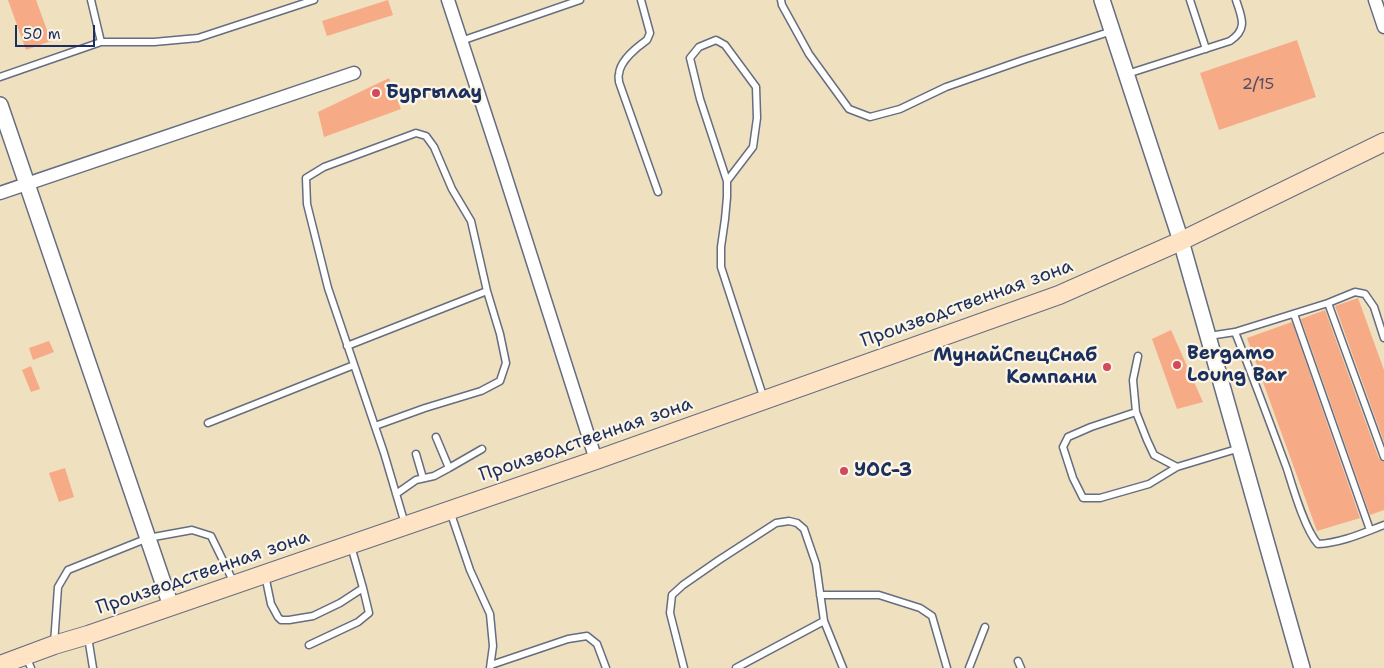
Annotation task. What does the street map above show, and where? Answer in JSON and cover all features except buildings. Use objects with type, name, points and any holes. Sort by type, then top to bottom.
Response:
[{"type":"main road","name":"Производственная зона","points":[[0,665],[28,662],[54,645],[88,635],[596,460],[1059,295],[1181,241],[1384,142]]},
{"type":"street","points":[[448,0],[596,460]]},
{"type":"street","points":[[1102,0],[1181,241],[1302,668]]},
{"type":"street","points":[[1375,0],[1384,27]]},
{"type":"street","points":[[0,193],[354,73]]},
{"type":"street","points":[[0,105],[171,606]]},
{"type":"lane","points":[[91,0],[101,42]]},
{"type":"lane","points":[[0,77],[101,42],[154,42],[198,38],[314,0]]},
{"type":"lane","points":[[461,41],[580,0]]},
{"type":"lane","points":[[640,0],[650,33],[647,40],[637,46],[624,63],[619,73],[619,82],[658,192]]},
{"type":"lane","points":[[781,0],[782,6],[809,54],[849,109],[870,117],[900,110],[946,87],[1113,31]]},
{"type":"lane","points":[[1190,0],[1206,49]]},
{"type":"lane","points":[[1127,74],[1230,41],[1238,35],[1243,21],[1236,0]]},
{"type":"lane","points":[[726,181],[753,147],[757,118],[756,87],[725,45],[716,40],[699,46],[690,58],[700,99],[726,181],[727,198],[720,247],[721,267],[765,400]]},
{"type":"lane","points":[[375,426],[481,391],[500,381],[506,363],[471,221],[452,189],[434,147],[426,136],[416,133],[324,167],[306,178],[307,204],[328,288],[375,426],[406,525]]},
{"type":"lane","points":[[347,346],[487,291]]},
{"type":"lane","points":[[1208,337],[1235,332],[1294,314],[1355,292],[1365,294],[1374,307],[1384,338]]},
{"type":"lane","points":[[1328,303],[1384,457]]},
{"type":"lane","points":[[1294,314],[1370,530]]},
{"type":"lane","points":[[1235,332],[1262,399],[1312,538],[1318,544],[1329,544],[1384,525]]},
{"type":"lane","points":[[1138,356],[1133,380],[1136,412],[1154,455],[1177,467]]},
{"type":"lane","points":[[208,423],[354,366]]},
{"type":"lane","points":[[1136,412],[1068,437],[1063,447],[1073,478],[1083,498],[1100,498],[1149,484],[1177,467],[1240,448]]},
{"type":"lane","points":[[436,437],[449,468]]},
{"type":"lane","points":[[396,494],[416,480],[434,476],[482,449]]},
{"type":"lane","points":[[416,454],[423,478]]},
{"type":"lane","points":[[449,510],[470,570],[490,614],[493,646],[490,667],[568,639],[587,636],[597,644],[606,668]]},
{"type":"lane","points":[[684,668],[670,613],[672,595],[719,560],[776,523],[789,521],[804,529],[816,564],[824,621],[843,668]]},
{"type":"lane","points":[[54,645],[58,586],[68,570],[148,538],[192,530],[211,536],[234,584]]},
{"type":"lane","points":[[309,645],[358,622],[369,613],[350,544]]},
{"type":"lane","points":[[264,574],[271,604],[281,620],[313,616],[340,603],[363,588]]},
{"type":"lane","points":[[820,595],[879,594],[920,608],[932,616],[947,668]]},
{"type":"lane","points":[[736,668],[824,621]]},
{"type":"lane","points":[[969,668],[984,627]]},
{"type":"lane","points":[[88,635],[93,668]]},
{"type":"lane","points":[[1018,661],[1020,668]]},
{"type":"place","name":"Бургылау","points":[[376,93]]},
{"type":"place","name":"Bergamo Loung Bar","points":[[1177,365]]},
{"type":"place","name":"МунайСпецСнаб Компани","points":[[1107,367]]},
{"type":"place","name":"УОС-3","points":[[844,471]]}]
